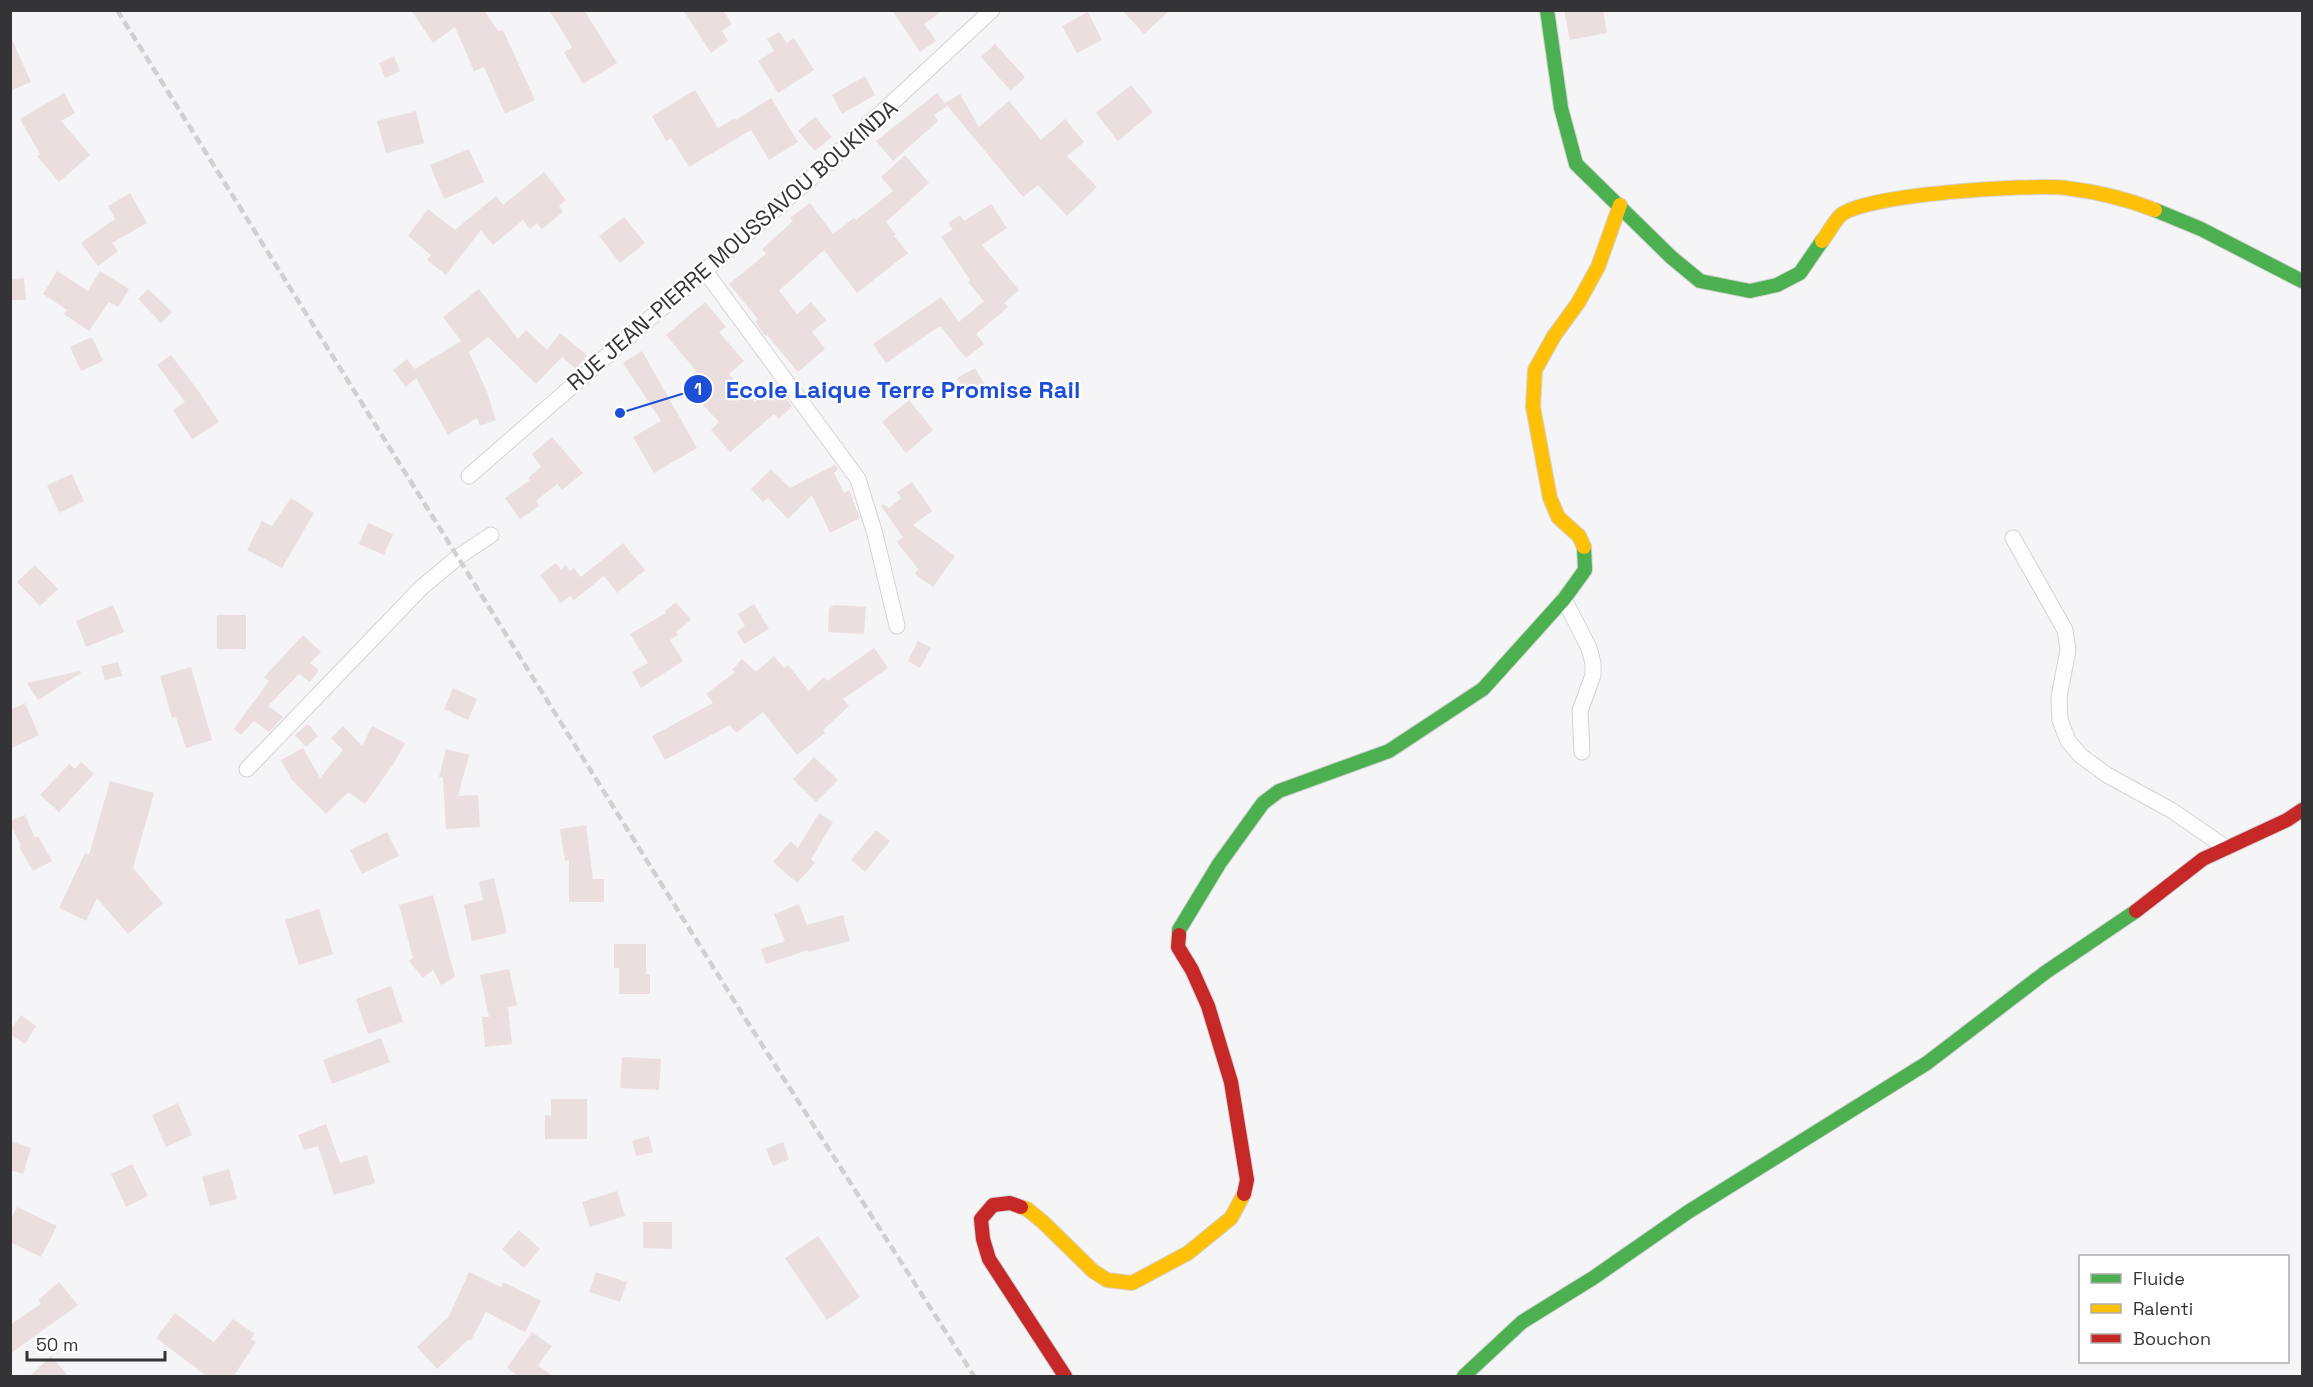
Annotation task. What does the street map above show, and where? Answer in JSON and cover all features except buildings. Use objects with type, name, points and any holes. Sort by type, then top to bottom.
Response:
[{"type":"street","name":"RUE JEAN-PIERRE MOUSSAVOU BOUKINDA","points":[[469,476],[810,179],[992,10]]},
{"type":"street","points":[[1547,10],[1569,146],[1576,164],[1671,257],[1700,281],[1750,291],[1777,285],[1800,273],[1841,215],[1872,202],[1996,188],[2064,188],[2124,198],[2201,229],[2302,281]]},
{"type":"street","points":[[1065,1377],[989,1259],[983,1239],[981,1219],[993,1205],[1010,1203],[1027,1209],[1093,1271],[1107,1280],[1132,1282],[1188,1253],[1231,1218],[1243,1198],[1247,1180],[1231,1082],[1208,1006],[1192,970],[1178,947],[1179,930],[1219,864],[1263,803],[1279,791],[1389,751],[1482,689],[1564,599],[1585,570],[1586,551],[1579,536],[1558,517],[1550,498],[1533,407],[1535,370],[1598,267],[1620,205]]},
{"type":"street","points":[[705,271],[858,479],[875,534],[897,626]]},
{"type":"street","points":[[247,769],[421,588],[458,557],[491,535]]},
{"type":"street","points":[[2013,538],[2065,630],[2068,650],[2059,697],[2060,720],[2067,741],[2081,756],[2108,775],[2171,810],[2225,847]]},
{"type":"street","points":[[1564,599],[1589,648],[1593,663],[1593,675],[1580,711],[1582,752]]},
{"type":"street","points":[[1464,1377],[1522,1322],[1593,1278],[1688,1212],[1928,1063],[2046,972],[2140,908],[2203,859],[2287,820],[2302,810]]},
{"type":"railway","points":[[117,10],[743,1015],[974,1376]]},
{"type":"traffic: fast","points":[[1547,10],[1561,108],[1576,164],[1671,257],[1700,281],[1750,291],[1777,285],[1800,273],[1822,241]]},
{"type":"traffic: fast","points":[[2155,210],[2201,229],[2302,281]]},
{"type":"traffic: fast","points":[[1179,935],[1179,930],[1219,864],[1263,803],[1279,791],[1389,751],[1483,689],[1564,599],[1585,570],[1584,547]]},
{"type":"traffic: fast","points":[[1464,1376],[1522,1322],[1593,1278],[1688,1212],[1927,1063],[2046,972],[2136,911]]},
{"type":"traffic: slow","points":[[1822,241],[1841,215],[1856,208],[1882,201],[1949,192],[2066,188],[2111,196],[2155,210]]},
{"type":"traffic: slow","points":[[1584,547],[1579,536],[1558,517],[1550,498],[1533,407],[1535,370],[1598,267],[1620,205]]},
{"type":"traffic: slow","points":[[1021,1207],[1043,1222],[1093,1271],[1107,1280],[1132,1283],[1188,1253],[1231,1218],[1244,1194]]},
{"type":"traffic: jam","points":[[2136,911],[2203,859],[2287,820],[2302,810]]},
{"type":"traffic: jam","points":[[1179,935],[1178,947],[1192,970],[1208,1006],[1231,1082],[1247,1180],[1244,1194]]},
{"type":"traffic: jam","points":[[1021,1207],[1010,1203],[993,1205],[981,1219],[983,1239],[989,1259],[1065,1376]]},
{"type":"place","name":"Ecole Laique Terre Promise Rail","points":[[620,413]]}]
